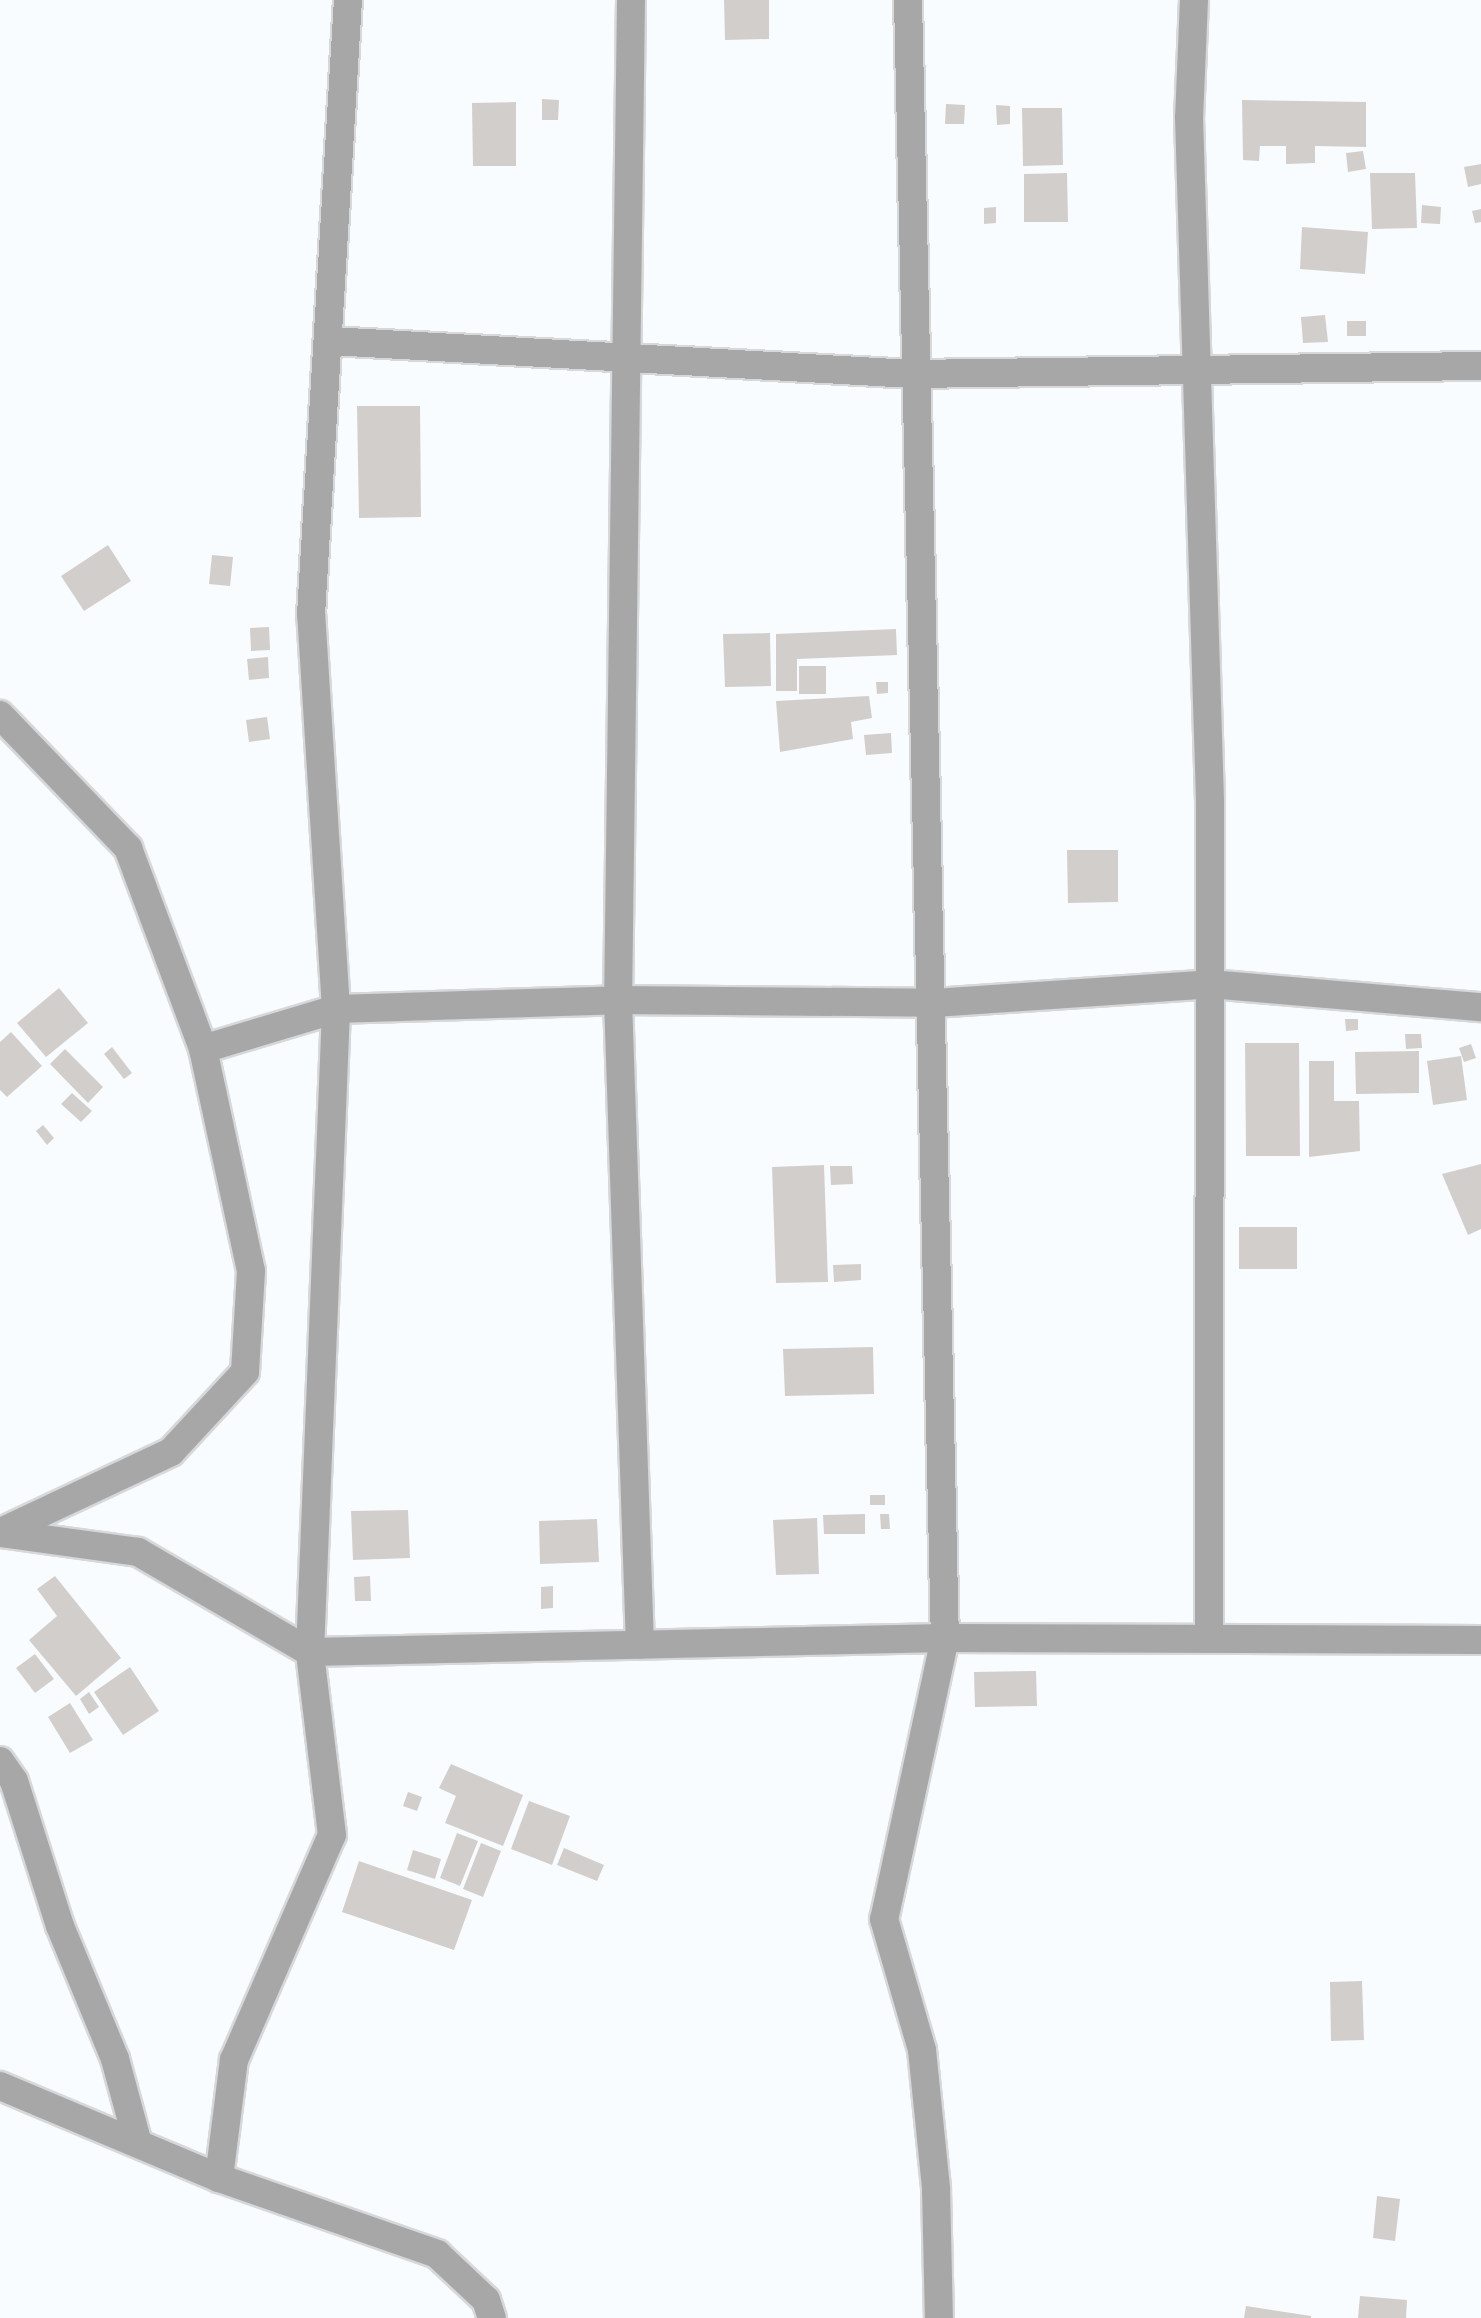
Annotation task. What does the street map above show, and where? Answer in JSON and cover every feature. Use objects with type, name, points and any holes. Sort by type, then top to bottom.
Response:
[{"type":"street","points":[[218,2178],[234,2060],[332,1835],[310,1652],[336,1009],[311,615],[331,342],[348,0]]},
{"type":"street","points":[[632,0],[618,1000],[640,1644]]},
{"type":"street","points":[[908,0],[912,374],[926,597],[945,1638],[884,1919],[922,2050],[936,2189],[939,2318]]},
{"type":"street","points":[[1194,0],[1189,117],[1210,984],[1209,1635]]},
{"type":"street","points":[[331,342],[625,353],[912,374],[1197,366],[1481,366]]},
{"type":"street","points":[[0,715],[128,848],[203,1049],[252,1271],[245,1372],[171,1452],[2,1532]]},
{"type":"street","points":[[203,1049],[336,1009],[618,1000],[934,1004],[1210,984],[1481,1007]]},
{"type":"street","points":[[2,1532],[138,1552],[310,1652],[1209,1635],[1481,1640]]},
{"type":"street","points":[[0,1761],[14,1781],[60,1926],[115,2060],[137,2140]]},
{"type":"street","points":[[0,2086],[137,2140],[218,2178],[437,2254],[486,2300],[492,2318]]},
{"type":"building","points":[[724,0],[769,0],[769,39],[725,40]]},
{"type":"building","points":[[542,99],[559,100],[558,120],[542,120]]},
{"type":"building","points":[[1242,100],[1366,102],[1366,147],[1315,146],[1315,163],[1286,164],[1286,146],[1260,146],[1259,161],[1243,160]]},
{"type":"building","points":[[516,102],[516,166],[473,166],[472,103]]},
{"type":"building","points":[[946,104],[965,105],[964,124],[945,124]]},
{"type":"building","points":[[996,105],[1010,106],[1010,124],[997,125]]},
{"type":"building","points":[[1022,108],[1062,108],[1063,165],[1023,166]]},
{"type":"building","points":[[1363,151],[1366,169],[1348,172],[1346,153]]},
{"type":"building","points":[[1481,164],[1481,184],[1468,187],[1464,167]]},
{"type":"building","points":[[1067,173],[1068,222],[1024,222],[1024,174]]},
{"type":"building","points":[[1370,173],[1415,173],[1417,228],[1372,229]]},
{"type":"building","points":[[1422,205],[1441,207],[1440,224],[1421,223]]},
{"type":"building","points":[[996,207],[996,223],[984,224],[984,208]]},
{"type":"building","points":[[1481,209],[1481,222],[1475,223],[1472,211]]},
{"type":"building","points":[[1302,227],[1368,232],[1365,274],[1300,269]]},
{"type":"building","points":[[1325,315],[1328,342],[1303,343],[1301,317]]},
{"type":"building","points":[[1347,321],[1366,321],[1366,336],[1347,336]]},
{"type":"building","points":[[357,406],[420,406],[421,517],[359,518]]},
{"type":"building","points":[[108,545],[131,581],[84,611],[61,576]]},
{"type":"building","points":[[212,555],[233,557],[230,586],[209,584]]},
{"type":"building","points":[[269,627],[270,650],[251,651],[250,628]]},
{"type":"building","points":[[896,629],[897,655],[797,659],[797,691],[776,691],[776,634]]},
{"type":"building","points":[[770,633],[771,686],[725,687],[723,634]]},
{"type":"building","points":[[268,657],[269,678],[249,680],[247,659]]},
{"type":"building","points":[[799,666],[826,666],[826,694],[799,694]]},
{"type":"building","points":[[876,682],[888,682],[888,693],[877,694]]},
{"type":"building","points":[[869,696],[872,718],[851,722],[853,739],[780,752],[776,701]]},
{"type":"building","points":[[267,717],[270,739],[249,742],[246,720]]},
{"type":"building","points":[[891,733],[892,753],[866,755],[864,735]]},
{"type":"building","points":[[1067,850],[1118,850],[1118,902],[1068,903]]},
{"type":"building","points":[[59,988],[88,1023],[46,1057],[17,1023]]},
{"type":"building","points":[[1345,1019],[1358,1019],[1358,1030],[1346,1031]]},
{"type":"building","points":[[11,1032],[42,1066],[7,1097],[0,1090],[0,1042]]},
{"type":"building","points":[[1405,1034],[1421,1034],[1422,1048],[1406,1049]]},
{"type":"building","points":[[1245,1043],[1299,1043],[1300,1156],[1246,1156]]},
{"type":"building","points":[[1471,1044],[1476,1058],[1464,1062],[1459,1048]]},
{"type":"building","points":[[112,1047],[132,1073],[124,1079],[104,1054]]},
{"type":"building","points":[[65,1049],[103,1087],[88,1103],[50,1064]]},
{"type":"building","points":[[1419,1051],[1419,1093],[1356,1094],[1355,1052]]},
{"type":"building","points":[[1461,1056],[1467,1100],[1433,1105],[1427,1061]]},
{"type":"building","points":[[1309,1061],[1334,1061],[1334,1101],[1359,1101],[1360,1151],[1309,1157]]},
{"type":"building","points":[[72,1093],[92,1111],[81,1122],[61,1104]]},
{"type":"building","points":[[43,1125],[54,1138],[47,1145],[36,1131]]},
{"type":"building","points":[[1481,1164],[1481,1229],[1468,1235],[1442,1174]]},
{"type":"building","points":[[824,1165],[828,1282],[776,1283],[772,1167]]},
{"type":"building","points":[[830,1166],[852,1166],[853,1184],[831,1185]]},
{"type":"building","points":[[1239,1227],[1297,1227],[1297,1269],[1239,1269]]},
{"type":"building","points":[[861,1264],[861,1280],[834,1282],[833,1265]]},
{"type":"building","points":[[873,1347],[874,1394],[785,1396],[783,1349]]},
{"type":"building","points":[[870,1495],[885,1495],[885,1505],[870,1505]]},
{"type":"building","points":[[408,1510],[410,1558],[353,1560],[351,1511]]},
{"type":"building","points":[[865,1514],[865,1534],[824,1534],[823,1515]]},
{"type":"building","points":[[880,1514],[889,1514],[890,1529],[881,1529]]},
{"type":"building","points":[[817,1518],[819,1574],[776,1575],[773,1520]]},
{"type":"building","points":[[597,1519],[599,1562],[540,1564],[539,1521]]},
{"type":"building","points":[[55,1576],[121,1658],[76,1696],[29,1640],[57,1616],[37,1589]]},
{"type":"building","points":[[370,1576],[371,1601],[355,1601],[354,1577]]},
{"type":"building","points":[[553,1586],[553,1608],[541,1609],[541,1587]]},
{"type":"building","points":[[35,1654],[54,1679],[35,1693],[16,1668]]},
{"type":"building","points":[[130,1667],[159,1711],[123,1735],[94,1692]]},
{"type":"building","points":[[1036,1671],[1037,1706],[975,1707],[974,1672]]},
{"type":"building","points":[[89,1692],[99,1707],[89,1714],[80,1699]]},
{"type":"building","points":[[70,1703],[93,1740],[70,1753],[48,1717]]},
{"type":"building","points":[[451,1764],[523,1795],[503,1846],[445,1823],[456,1796],[439,1788]]},
{"type":"building","points":[[408,1792],[422,1797],[417,1811],[403,1806]]},
{"type":"building","points":[[529,1801],[570,1816],[552,1865],[511,1849]]},
{"type":"building","points":[[457,1833],[478,1841],[460,1886],[440,1878]]},
{"type":"building","points":[[481,1843],[501,1851],[483,1897],[463,1889]]},
{"type":"building","points":[[564,1848],[604,1865],[597,1881],[557,1865]]},
{"type":"building","points":[[413,1850],[441,1859],[435,1879],[407,1870]]},
{"type":"building","points":[[359,1861],[472,1900],[454,1950],[342,1912]]},
{"type":"building","points":[[1362,1981],[1364,2040],[1331,2041],[1330,1982]]},
{"type":"building","points":[[1377,2196],[1400,2199],[1395,2241],[1373,2238]]},
{"type":"building","points":[[1360,2296],[1407,2300],[1406,2318],[1358,2318]]},
{"type":"building","points":[[1246,2306],[1311,2316],[1311,2318],[1244,2318]]}]
